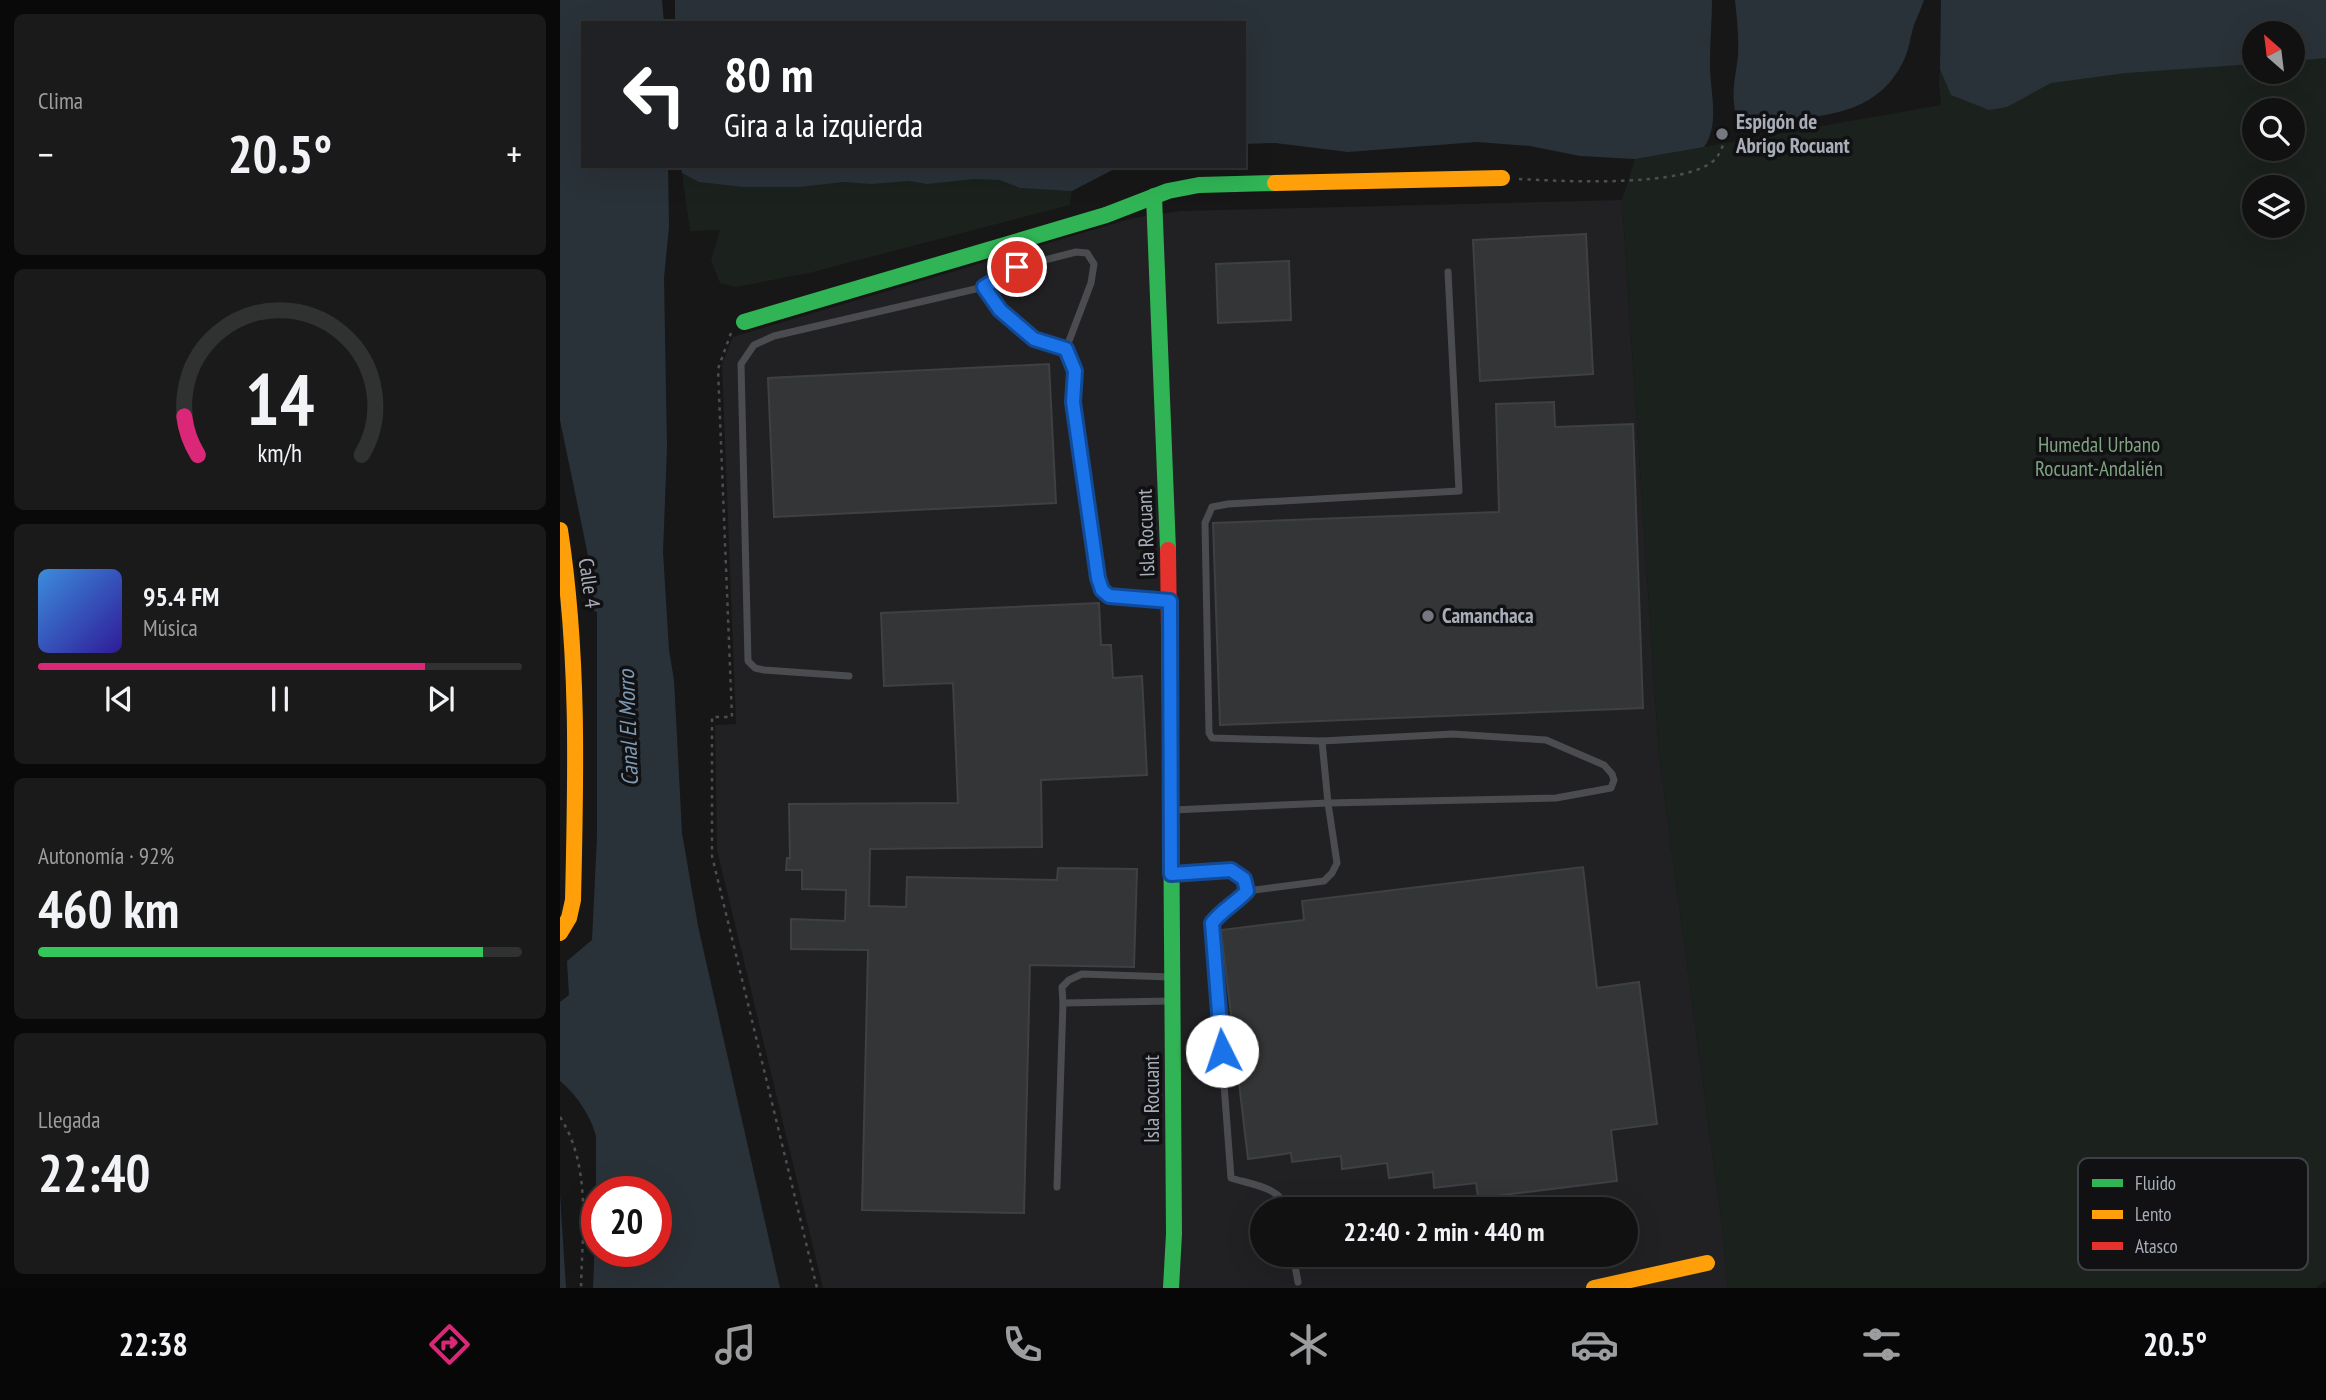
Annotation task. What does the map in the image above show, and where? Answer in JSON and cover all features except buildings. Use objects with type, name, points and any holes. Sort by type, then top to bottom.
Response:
[{"type":"street","points":[[744,322],[1106,215],[1154,196],[1199,185],[1502,178]]},
{"type":"street","name":"Isla Rocuant","points":[[1154,196],[1170,601],[1174,1234],[1171,1288]]},
{"type":"street","name":"Calle 4","points":[[560,933],[569,918],[573,900],[576,676],[572,614],[561,537]]},
{"type":"street","points":[[1594,1288],[1707,1263]]},
{"type":"lane","points":[[849,676],[764,670],[755,668],[748,661],[741,365],[754,345],[774,336],[984,287],[1017,267],[1076,252],[1087,253],[1094,264],[1091,283],[1066,349],[1075,371],[1073,402],[1098,578],[1102,590],[1109,596],[1170,601]]},
{"type":"lane","points":[[1170,811],[1328,803],[1556,798],[1611,788],[1614,780],[1604,765],[1546,740],[1453,734],[1322,741],[1212,738],[1209,733],[1205,523],[1212,507],[1459,491],[1448,272]]},
{"type":"lane","points":[[984,287],[1000,310],[1034,339],[1066,349]]},
{"type":"lane","points":[[1279,1197],[1275,1192],[1231,1178],[1212,923],[1247,891],[1324,881],[1332,873],[1336,863],[1322,741]]},
{"type":"lane","points":[[1171,874],[1231,870],[1244,879],[1247,891]]},
{"type":"lane","points":[[1057,1186],[1062,987],[1082,974],[1172,976]]},
{"type":"lane","points":[[1063,1003],[1172,1001]]},
{"type":"lane","points":[[1295,1267],[1298,1282]]},
{"type":"path","points":[[1502,178],[1580,181],[1651,179],[1700,169],[1717,158],[1728,132]]},
{"type":"path","points":[[744,322],[729,334],[718,369],[732,717],[712,717],[712,856],[817,1288]]},
{"type":"path","points":[[560,1117],[576,1153],[582,1188],[581,1288]]},
{"type":"shaded area","points":[[1622,200],[1659,755],[1728,1288],[823,1288],[717,850],[715,725],[736,724],[722,364],[733,337],[1133,218],[1180,211]]},
{"type":"green space","name":"Humedal Urbano Rocuant-Andalién","points":[[1945,0],[2326,0],[2326,1280],[2316,1288],[1728,1288],[1659,755],[1622,200],[1635,159],[1941,105],[1939,84]]},
{"type":"green space","points":[[681,168],[1116,168],[1072,190],[1070,205],[809,273],[736,287],[720,283],[711,260],[720,230],[690,231]]},
{"type":"water","name":"Canal El Morro","points":[[560,0],[662,0],[664,21],[581,21],[581,168],[668,168],[669,227],[664,278],[667,448],[663,552],[669,650],[674,680],[682,833],[698,926],[780,1288],[593,1288],[594,1267],[672,1267],[672,1176],[596,1176],[596,1136],[591,1121],[572,1092],[560,1081],[560,1002],[569,995],[567,961],[592,940],[597,837],[597,612],[594,611],[592,575],[560,420]]},
{"type":"water","points":[[675,0],[1712,0],[1712,128],[1704,147],[1635,159],[1580,156],[1530,146],[1477,142],[1348,152],[1275,143],[1246,144],[1246,21],[675,21]]},
{"type":"water","points":[[1735,0],[1924,0],[1903,62],[1890,82],[1874,96],[1836,113],[1750,125],[1738,120],[1734,103],[1738,48]]},
{"type":"water","points":[[1941,0],[2326,0],[2326,58],[2305,60],[2305,21],[2242,21],[2242,65],[2126,73],[2051,83],[2007,107],[1989,110],[1951,95],[1940,69]]},
{"type":"water","points":[[681,168],[1116,168],[1072,191],[1020,188],[1000,180],[974,179],[927,184],[909,181],[871,184],[843,182],[800,187],[743,187],[699,182],[682,173]]},
{"type":"water","points":[[560,1194],[566,1288],[560,1288]]},
{"type":"traffic: fast","points":[[744,322],[1106,215],[1168,191],[1199,185],[1275,183]]},
{"type":"traffic: fast","points":[[1154,196],[1168,550]]},
{"type":"traffic: fast","points":[[1171,794],[1174,1234],[1171,1288]]},
{"type":"traffic: slow","points":[[1275,183],[1502,178]]},
{"type":"traffic: slow","points":[[560,530],[573,668],[575,761],[573,900],[569,918],[560,933]]},
{"type":"traffic: slow","points":[[1594,1288],[1707,1263]]},
{"type":"traffic: jam","points":[[1168,550],[1171,794]]},
{"type":"place","name":"Espigón de Abrigo Rocuant","points":[[1722,134]]},
{"type":"place","name":"Camanchaca","points":[[1428,616]]},
{"type":"route","points":[[1017,267],[984,287],[1000,310],[1034,339],[1066,349],[1075,371],[1073,402],[1098,578],[1102,590],[1109,596],[1170,601],[1171,874],[1231,870],[1244,879],[1247,891],[1212,923],[1222,1051]]}]
